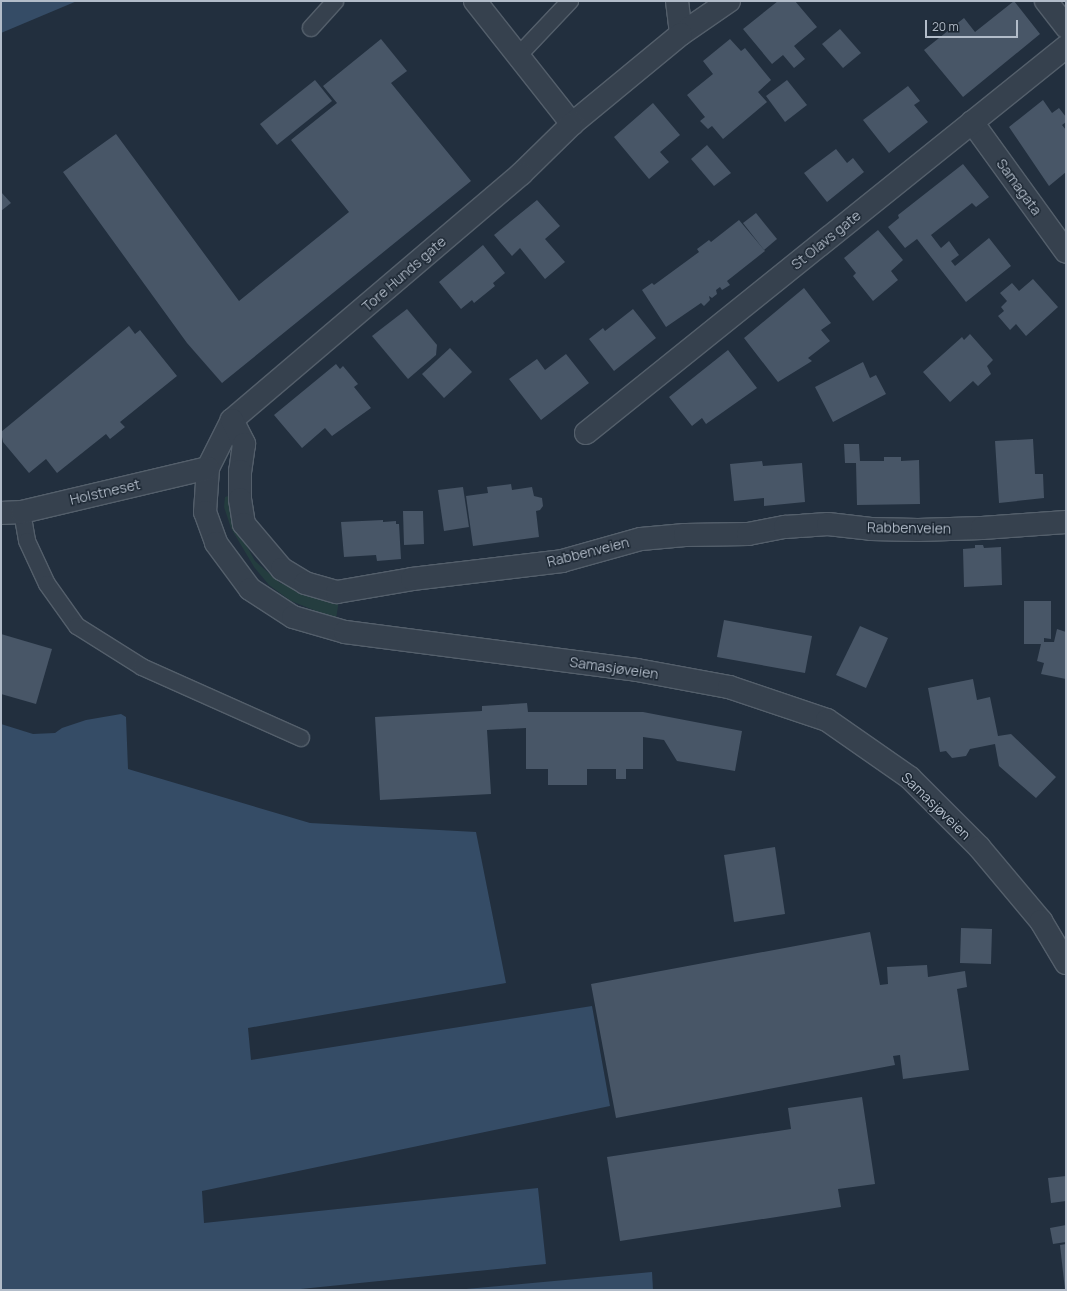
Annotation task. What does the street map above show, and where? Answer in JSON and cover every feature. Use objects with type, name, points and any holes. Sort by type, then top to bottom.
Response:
[{"type":"street","points":[[475,1],[572,124]]},
{"type":"street","points":[[678,1],[681,34]]},
{"type":"street","name":"Tore Hunds gate","points":[[232,420],[520,174],[572,124],[681,34],[729,1]]},
{"type":"street","points":[[1046,1],[1066,27]]},
{"type":"street","name":"St Olavs gate","points":[[586,433],[1066,47]]},
{"type":"street","name":"Samagata","points":[[972,122],[1066,252]]},
{"type":"street","name":"Samasjøveien","points":[[232,420],[208,468],[205,512],[216,542],[250,589],[293,617],[345,632],[637,670],[730,687],[827,720],[910,778],[979,847],[1041,921],[1066,963]]},
{"type":"street","name":"Rabbenveien","points":[[232,420],[244,444],[240,471],[240,499],[244,524],[282,569],[305,583],[337,592],[412,579],[562,561],[641,539],[678,535],[748,534],[785,527],[828,524],[871,529],[918,530],[982,528],[1066,522]]},
{"type":"street","name":"Holstneset","points":[[11,512],[208,468]]},
{"type":"lane","points":[[311,28],[335,1]]},
{"type":"lane","points":[[518,56],[570,1]]},
{"type":"lane","points":[[11,512],[27,541],[47,584],[77,626],[142,667],[301,738]]},
{"type":"green space","points":[[228,496],[238,530],[255,561],[280,583],[322,599],[339,600],[336,619],[291,601],[269,585],[254,567],[231,528],[224,507],[225,497]]},
{"type":"water","points":[[1,1],[77,1],[1,33]]},
{"type":"water","points":[[121,714],[126,717],[128,769],[310,823],[476,832],[506,983],[248,1028],[251,1060],[592,1006],[610,1106],[202,1191],[204,1223],[538,1188],[546,1264],[291,1290],[1,1290],[1,724],[33,734],[55,733],[62,728],[86,720]]},
{"type":"water","points":[[652,1272],[653,1290],[455,1290]]},
{"type":"building","points":[[778,1],[795,1],[817,27],[794,46],[805,59],[794,68],[783,55],[772,64],[743,29]]},
{"type":"building","points":[[1014,1],[1040,34],[963,97],[924,50],[964,18],[975,32]]},
{"type":"building","points":[[840,29],[861,53],[843,68],[822,44]]},
{"type":"building","points":[[381,39],[407,71],[391,83],[471,181],[222,383],[187,343],[63,172],[116,134],[239,301],[349,212],[291,140],[337,103],[323,86]]},
{"type":"building","points":[[730,39],[741,51],[745,48],[771,80],[758,92],[767,102],[723,139],[712,126],[708,129],[700,121],[705,117],[687,95],[713,74],[703,61]]},
{"type":"building","points":[[315,80],[332,101],[277,145],[260,124]]},
{"type":"building","points":[[787,80],[807,105],[785,122],[766,96]]},
{"type":"building","points":[[908,86],[920,101],[914,105],[928,122],[889,153],[863,120]]},
{"type":"building","points":[[1043,100],[1052,113],[1059,108],[1066,117],[1066,122],[1062,125],[1066,130],[1066,172],[1049,186],[1009,127]]},
{"type":"building","points":[[653,103],[680,135],[660,152],[669,162],[649,179],[614,137]]},
{"type":"building","points":[[707,145],[731,173],[714,186],[691,159]]},
{"type":"building","points":[[836,149],[847,163],[853,158],[864,172],[827,202],[804,173]]},
{"type":"building","points":[[963,164],[989,197],[976,207],[972,203],[931,235],[941,248],[949,241],[959,255],[951,261],[955,266],[989,238],[1011,266],[966,302],[917,239],[905,248],[888,227],[899,218],[898,215]]},
{"type":"building","points":[[1,192],[11,203],[1,211]]},
{"type":"building","points":[[537,200],[560,226],[545,239],[565,262],[545,279],[520,248],[512,256],[494,235]]},
{"type":"building","points":[[756,213],[777,239],[764,250],[743,223]]},
{"type":"building","points":[[739,220],[765,251],[727,281],[730,285],[722,290],[720,287],[716,290],[717,294],[712,298],[709,296],[710,300],[704,306],[701,303],[666,327],[642,290],[652,283],[654,285],[699,252],[697,249],[709,240],[711,242]]},
{"type":"building","points":[[878,230],[903,260],[891,271],[898,280],[873,301],[853,276],[856,273],[844,258]]},
{"type":"building","points":[[483,245],[505,273],[493,283],[495,286],[474,303],[472,300],[461,309],[439,282]]},
{"type":"building","points":[[1033,279],[1058,307],[1026,336],[1016,324],[1010,330],[998,316],[1004,311],[1001,307],[1007,301],[1000,293],[1012,283],[1019,291]]},
{"type":"building","points":[[804,288],[831,323],[821,330],[830,341],[808,358],[812,361],[778,382],[744,338]]},
{"type":"building","points":[[407,309],[437,345],[436,355],[408,379],[372,336]]},
{"type":"building","points":[[633,309],[656,338],[614,371],[589,339],[603,328],[605,331]]},
{"type":"building","points":[[129,326],[135,334],[140,330],[177,376],[120,422],[125,427],[110,439],[106,434],[57,473],[46,459],[29,473],[3,442],[1,432]]},
{"type":"building","points":[[970,334],[993,360],[987,366],[991,374],[978,386],[973,381],[950,402],[923,372],[962,337],[964,340]]},
{"type":"building","points":[[450,348],[472,372],[444,398],[422,374]]},
{"type":"building","points":[[728,350],[757,388],[706,424],[702,418],[692,426],[669,397]]},
{"type":"building","points":[[566,354],[589,383],[541,420],[509,379],[537,359],[545,370]]},
{"type":"building","points":[[863,362],[870,378],[876,375],[886,394],[833,422],[815,387]]},
{"type":"building","points":[[336,364],[340,369],[343,366],[358,384],[354,387],[371,408],[332,436],[325,428],[302,448],[274,415]]},
{"type":"building","points":[[1033,439],[1035,474],[1043,474],[1044,498],[999,503],[995,441]]},
{"type":"building","points":[[844,444],[859,444],[860,461],[884,461],[884,457],[901,457],[901,461],[919,460],[920,504],[857,505],[856,463],[845,463]]},
{"type":"building","points":[[762,461],[763,466],[802,463],[805,502],[764,506],[764,498],[734,501],[730,464]]},
{"type":"building","points":[[511,484],[512,490],[532,487],[534,496],[542,498],[543,506],[540,510],[536,511],[539,537],[473,546],[466,496],[488,493],[487,487]]},
{"type":"building","points":[[463,487],[469,527],[444,531],[438,490]]},
{"type":"building","points":[[403,511],[423,511],[424,544],[404,545]]},
{"type":"building","points":[[383,520],[383,522],[396,521],[396,524],[399,524],[401,559],[377,561],[376,555],[344,557],[341,522]]},
{"type":"building","points":[[975,545],[983,545],[984,548],[1001,547],[1002,585],[964,587],[963,549],[975,548]]},
{"type":"building","points":[[1024,601],[1051,601],[1051,639],[1044,638],[1044,642],[1054,642],[1057,629],[1066,632],[1066,679],[1041,674],[1044,663],[1037,661],[1041,644],[1024,644]]},
{"type":"building","points":[[724,620],[812,636],[805,673],[717,657]]},
{"type":"building","points":[[860,626],[888,638],[866,688],[836,675]]},
{"type":"building","points":[[1,634],[52,649],[36,704],[1,694]]},
{"type":"building","points":[[973,679],[977,700],[990,697],[998,736],[1011,734],[1056,777],[1036,798],[999,766],[995,744],[970,749],[966,756],[952,758],[946,751],[940,752],[928,688]]},
{"type":"building","points":[[527,703],[528,712],[643,712],[742,731],[735,771],[677,761],[664,740],[643,737],[643,769],[626,769],[626,779],[616,779],[616,769],[587,769],[587,785],[548,785],[548,769],[526,769],[526,728],[487,730],[491,794],[380,800],[375,717],[482,711],[482,706]]},
{"type":"building","points":[[775,847],[785,914],[734,922],[724,855]]},
{"type":"building","points":[[961,928],[992,929],[991,964],[960,963]]},
{"type":"building","points":[[870,932],[880,985],[888,984],[887,967],[927,965],[928,977],[965,971],[967,987],[957,989],[969,1070],[903,1079],[900,1055],[893,1056],[895,1065],[616,1118],[591,984]]},
{"type":"building","points":[[862,1097],[875,1184],[838,1189],[841,1207],[620,1241],[607,1157],[791,1129],[788,1108]]},
{"type":"building","points":[[1066,1176],[1066,1201],[1051,1203],[1048,1178]]},
{"type":"building","points":[[1066,1225],[1066,1242],[1053,1244],[1050,1228]]},
{"type":"building","points":[[1066,1244],[1066,1290],[1065,1290],[1060,1245]]}]
